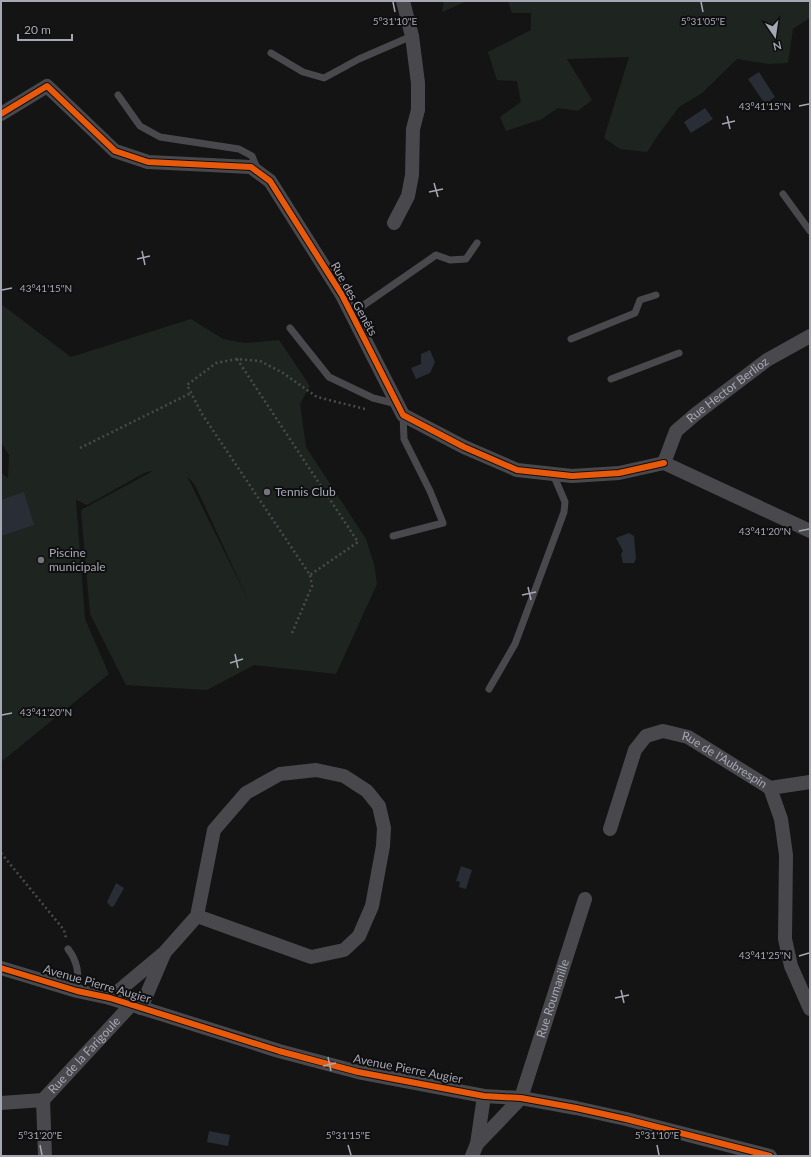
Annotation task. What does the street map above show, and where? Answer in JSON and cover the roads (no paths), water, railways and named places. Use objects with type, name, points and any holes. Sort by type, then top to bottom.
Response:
[{"type":"street","points":[[394,223],[408,196],[412,175],[413,129],[418,110],[418,83],[412,36],[403,1]]},
{"type":"street","name":"Rue des Genêts","points":[[1,114],[47,86],[115,151],[148,162],[251,167],[270,181],[342,295],[400,410]]},
{"type":"street","name":"Rue Hector Berlioz","points":[[664,463],[676,431],[697,413],[767,360],[810,336]]},
{"type":"street","points":[[400,410],[464,446],[517,470],[572,476],[619,473],[664,463],[810,530]]},
{"type":"street","name":"Rue de l'Aubrespin","points":[[610,829],[635,750],[646,736],[662,731],[688,737],[770,788],[781,819],[786,855],[786,939],[791,966],[810,1009]]},
{"type":"street","points":[[110,998],[165,952],[197,916],[214,830],[246,793],[280,774],[316,770],[344,776],[367,791],[379,806],[384,828],[383,846],[372,906],[359,936],[344,950],[311,957],[197,916]]},
{"type":"street","points":[[770,788],[810,782]]},
{"type":"street","name":"Rue Roumanille","points":[[521,1098],[585,899]]},
{"type":"street","name":"Rue de la Farigoule","points":[[45,1156],[43,1100],[136,1006],[165,952]]},
{"type":"street","name":"Avenue Pierre Augier","points":[[1,968],[110,998],[231,1037],[358,1072],[484,1096],[521,1098],[626,1119],[770,1156]]},
{"type":"street","points":[[475,1150],[484,1096]]},
{"type":"street","points":[[475,1150],[521,1098]]},
{"type":"street","points":[[1,1103],[43,1100]]},
{"type":"lane","points":[[271,53],[303,72],[324,78],[359,59],[412,36]]},
{"type":"lane","points":[[118,95],[140,126],[160,137],[239,149],[252,156],[260,174]]},
{"type":"lane","points":[[783,194],[810,231]]},
{"type":"lane","points":[[351,314],[436,255],[450,260],[466,259],[476,243]]},
{"type":"lane","points":[[571,339],[635,313],[640,300],[656,296]]},
{"type":"lane","points":[[290,328],[329,377],[400,410],[404,439],[430,491],[443,523],[393,536]]},
{"type":"lane","points":[[611,380],[679,353]]},
{"type":"lane","points":[[489,689],[515,644],[564,512],[565,502],[553,474]]},
{"type":"lane","points":[[68,948],[74,957],[79,975],[77,990]]},
{"type":"place","name":"Tennis Club","points":[[267,492]]},
{"type":"place","name":"Piscine municipale","points":[[41,560]]}]
